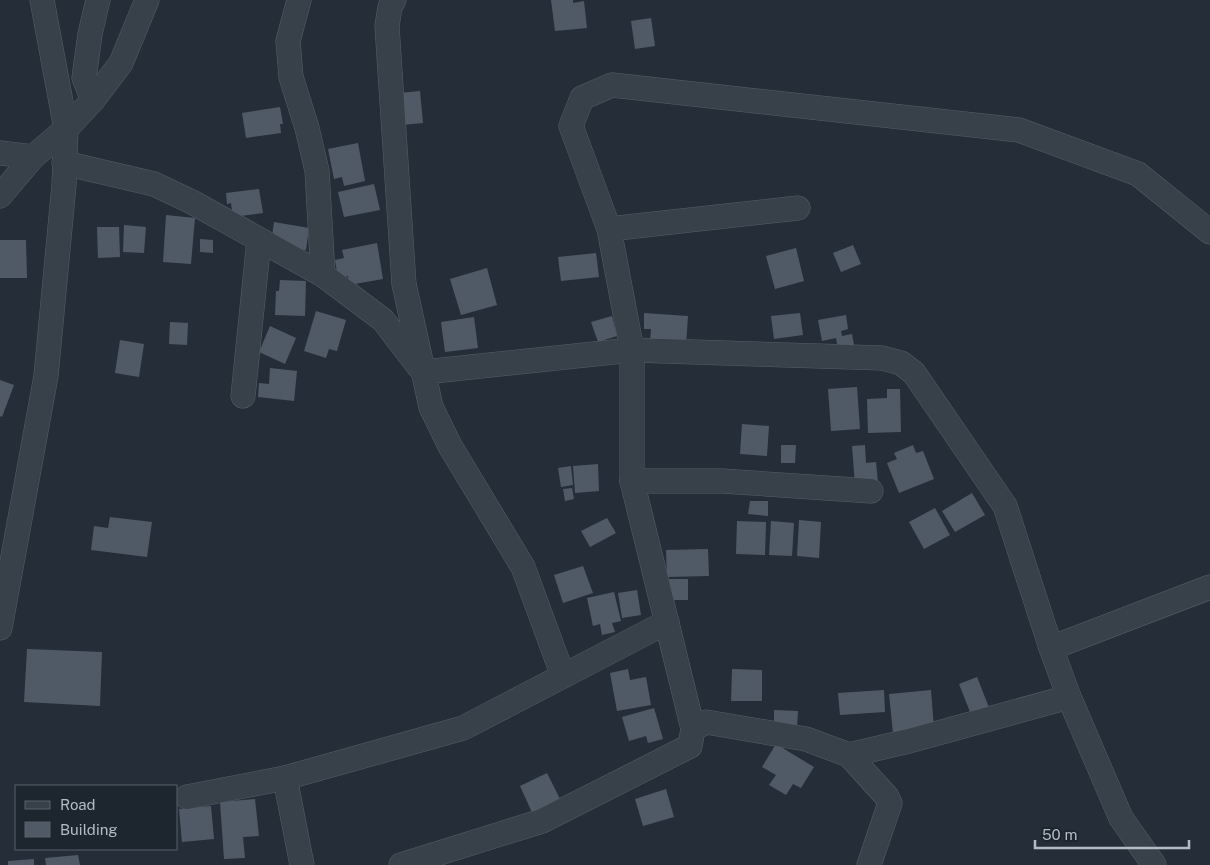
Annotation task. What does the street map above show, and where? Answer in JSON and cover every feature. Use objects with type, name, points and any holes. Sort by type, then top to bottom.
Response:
[{"type":"street","points":[[0,628],[46,376],[64,163],[66,129],[42,0]]},
{"type":"street","points":[[93,100],[84,78],[90,34],[98,0]]},
{"type":"street","points":[[0,196],[33,157],[66,129],[93,100],[121,63],[146,0]]},
{"type":"street","points":[[299,0],[288,41],[290,68],[316,171],[324,275]]},
{"type":"street","points":[[394,0],[390,7],[387,26],[404,284],[431,407],[450,446],[523,568],[563,676]]},
{"type":"street","points":[[401,865],[542,821],[690,746],[693,729],[632,481],[632,350],[609,229],[571,126],[582,98],[612,85],[1019,130],[1138,174],[1210,232]]},
{"type":"street","points":[[0,153],[33,157]]},
{"type":"street","points":[[64,163],[154,184],[324,275],[383,320],[424,372]]},
{"type":"street","points":[[609,229],[798,208]]},
{"type":"street","points":[[243,396],[259,240]]},
{"type":"street","points":[[424,372],[632,350],[882,358],[901,363],[914,372],[1005,506],[1069,697],[1121,818],[1154,865]]},
{"type":"street","points":[[632,481],[722,481],[871,491]]},
{"type":"street","points":[[1051,648],[1210,586]]},
{"type":"street","points":[[187,797],[285,778],[463,728],[667,622]]},
{"type":"street","points":[[849,755],[909,741],[1069,697]]},
{"type":"street","points":[[693,729],[706,722],[806,739],[849,755],[887,797],[890,803],[869,865]]},
{"type":"street","points":[[285,778],[302,865]]},
{"type":"building","points":[[551,0],[573,0],[573,3],[584,1],[587,28],[555,31]]},
{"type":"building","points":[[651,18],[655,46],[635,49],[631,21]]},
{"type":"building","points":[[420,91],[423,123],[402,125],[399,93]]},
{"type":"building","points":[[280,107],[283,124],[280,124],[281,133],[246,138],[242,113]]},
{"type":"building","points":[[358,143],[365,181],[344,186],[342,177],[334,179],[328,149]]},
{"type":"building","points":[[374,184],[380,210],[344,217],[338,192]]},
{"type":"building","points":[[259,189],[263,213],[233,217],[231,203],[227,204],[226,193]]},
{"type":"building","points":[[166,215],[195,218],[191,264],[163,262]]},
{"type":"building","points":[[274,222],[309,228],[306,250],[271,245]]},
{"type":"building","points":[[124,225],[146,227],[144,253],[123,252]]},
{"type":"building","points":[[97,227],[119,227],[120,257],[98,258]]},
{"type":"building","points":[[200,239],[213,240],[213,253],[200,252]]},
{"type":"building","points":[[0,240],[26,240],[27,278],[0,278]]},
{"type":"building","points":[[377,243],[383,279],[349,285],[348,276],[338,278],[335,260],[344,258],[342,250]]},
{"type":"building","points":[[853,245],[861,264],[841,272],[833,253]]},
{"type":"building","points":[[796,248],[804,281],[775,289],[766,256]]},
{"type":"building","points":[[596,253],[599,277],[561,281],[558,257]]},
{"type":"building","points":[[487,268],[497,305],[461,315],[450,279]]},
{"type":"building","points":[[280,280],[306,281],[305,316],[275,315],[276,291],[279,291]]},
{"type":"building","points":[[316,311],[346,320],[337,351],[329,349],[326,358],[304,351]]},
{"type":"building","points":[[644,313],[688,316],[686,345],[650,342],[651,329],[644,329]]},
{"type":"building","points":[[800,313],[803,335],[774,339],[771,316]]},
{"type":"building","points":[[846,315],[848,329],[841,331],[842,336],[852,334],[854,345],[838,349],[836,338],[822,341],[818,320]]},
{"type":"building","points":[[612,316],[617,336],[598,342],[591,322]]},
{"type":"building","points":[[474,317],[478,348],[445,352],[441,322]]},
{"type":"building","points":[[170,322],[188,323],[187,345],[169,344]]},
{"type":"building","points":[[270,326],[296,338],[285,364],[259,352]]},
{"type":"building","points":[[120,340],[144,344],[139,377],[115,373]]},
{"type":"building","points":[[270,368],[297,371],[294,401],[258,397],[259,383],[269,384]]},
{"type":"building","points":[[0,380],[14,385],[2,417],[0,416]]},
{"type":"building","points":[[857,387],[860,429],[831,431],[828,389]]},
{"type":"building","points":[[887,389],[900,389],[901,432],[868,433],[867,399],[887,398]]},
{"type":"building","points":[[742,424],[769,426],[767,456],[740,454]]},
{"type":"building","points":[[781,445],[796,445],[795,463],[781,463]]},
{"type":"building","points":[[865,445],[866,463],[876,462],[878,483],[855,485],[852,446]]},
{"type":"building","points":[[913,445],[916,453],[923,451],[934,479],[899,493],[887,463],[897,459],[894,453]]},
{"type":"building","points":[[598,464],[599,491],[575,493],[573,466]]},
{"type":"building","points":[[571,466],[573,485],[561,487],[558,468]]},
{"type":"building","points":[[572,488],[574,499],[565,501],[563,489]]},
{"type":"building","points":[[972,493],[985,515],[955,532],[942,511]]},
{"type":"building","points":[[750,501],[768,501],[768,516],[748,514]]},
{"type":"building","points":[[935,508],[950,535],[924,549],[909,522]]},
{"type":"building","points":[[110,517],[152,522],[147,557],[91,550],[94,526],[108,528]]},
{"type":"building","points":[[607,518],[616,533],[590,547],[581,531]]},
{"type":"building","points":[[799,520],[821,522],[819,558],[797,556]]},
{"type":"building","points":[[737,521],[766,522],[765,555],[736,554]]},
{"type":"building","points":[[771,521],[794,523],[792,556],[769,555]]},
{"type":"building","points":[[708,549],[709,576],[667,577],[666,550]]},
{"type":"building","points":[[583,566],[593,593],[563,603],[554,575]]},
{"type":"building","points":[[667,579],[688,579],[688,600],[667,600]]},
{"type":"building","points":[[637,590],[641,615],[622,618],[618,593]]},
{"type":"building","points":[[614,592],[621,621],[612,623],[615,632],[602,635],[600,624],[593,626],[587,598]]},
{"type":"building","points":[[27,649],[102,652],[100,706],[24,702]]},
{"type":"building","points":[[628,669],[630,680],[646,677],[651,705],[617,711],[610,673]]},
{"type":"building","points":[[732,669],[762,670],[762,701],[731,701]]},
{"type":"building","points":[[977,677],[990,710],[972,717],[959,684]]},
{"type":"building","points":[[884,690],[885,712],[840,715],[838,693]]},
{"type":"building","points":[[931,690],[934,729],[893,733],[889,694]]},
{"type":"building","points":[[654,708],[663,739],[648,743],[646,736],[629,741],[622,717]]},
{"type":"building","points":[[774,710],[798,711],[797,727],[774,726]]},
{"type":"building","points":[[776,744],[814,767],[801,788],[793,784],[786,795],[769,785],[776,775],[762,767]]},
{"type":"building","points":[[547,773],[562,803],[534,817],[520,786]]},
{"type":"building","points":[[666,789],[674,817],[643,826],[635,799]]},
{"type":"building","points":[[255,799],[259,836],[243,837],[245,858],[224,859],[220,802]]},
{"type":"building","points":[[211,806],[214,839],[182,842],[179,809]]},
{"type":"building","points":[[78,855],[80,865],[46,865],[45,858]]},
{"type":"building","points":[[34,859],[34,865],[8,865],[8,861]]}]
